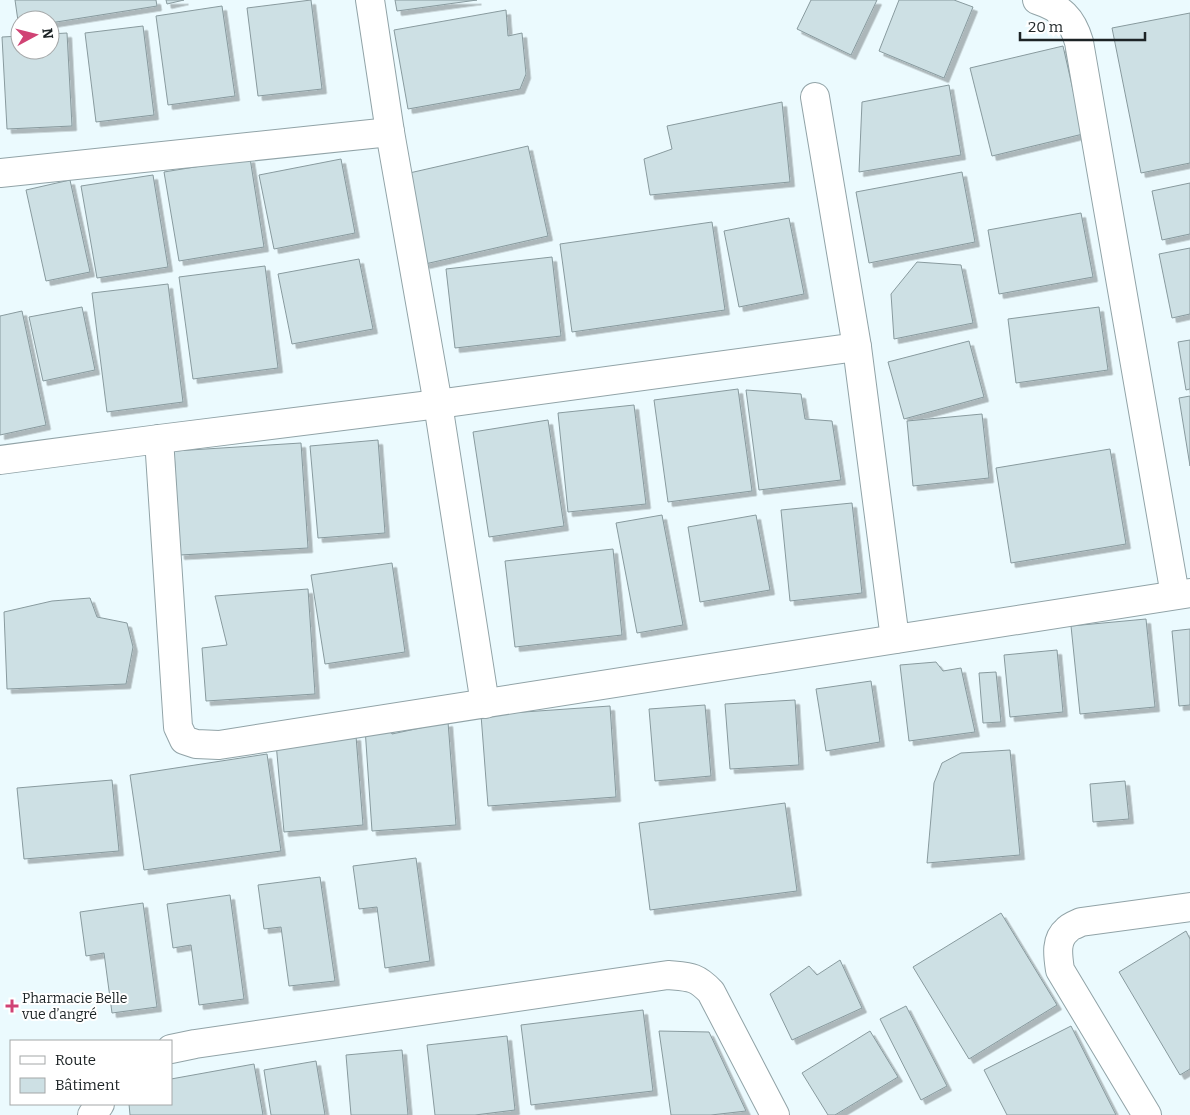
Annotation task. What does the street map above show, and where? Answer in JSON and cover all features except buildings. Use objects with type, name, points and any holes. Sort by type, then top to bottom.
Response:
[{"type":"street","points":[[370,0],[390,132],[438,404],[485,704]]},
{"type":"street","points":[[159,439],[178,727],[184,740],[196,744],[219,745],[1182,594],[1079,42],[1075,28],[1065,15],[1048,4],[1037,0]]},
{"type":"street","points":[[815,97],[857,348],[895,639]]},
{"type":"street","points":[[0,173],[390,132]]},
{"type":"street","points":[[0,460],[857,348]]},
{"type":"street","points":[[1147,1115],[1060,970],[1059,942],[1066,930],[1082,922],[1190,907]]},
{"type":"street","points":[[172,1049],[668,975],[696,979],[711,992],[775,1115]]},
{"type":"place","name":"Pharmacie Belle vue d’angré","points":[[12,1006]]}]
